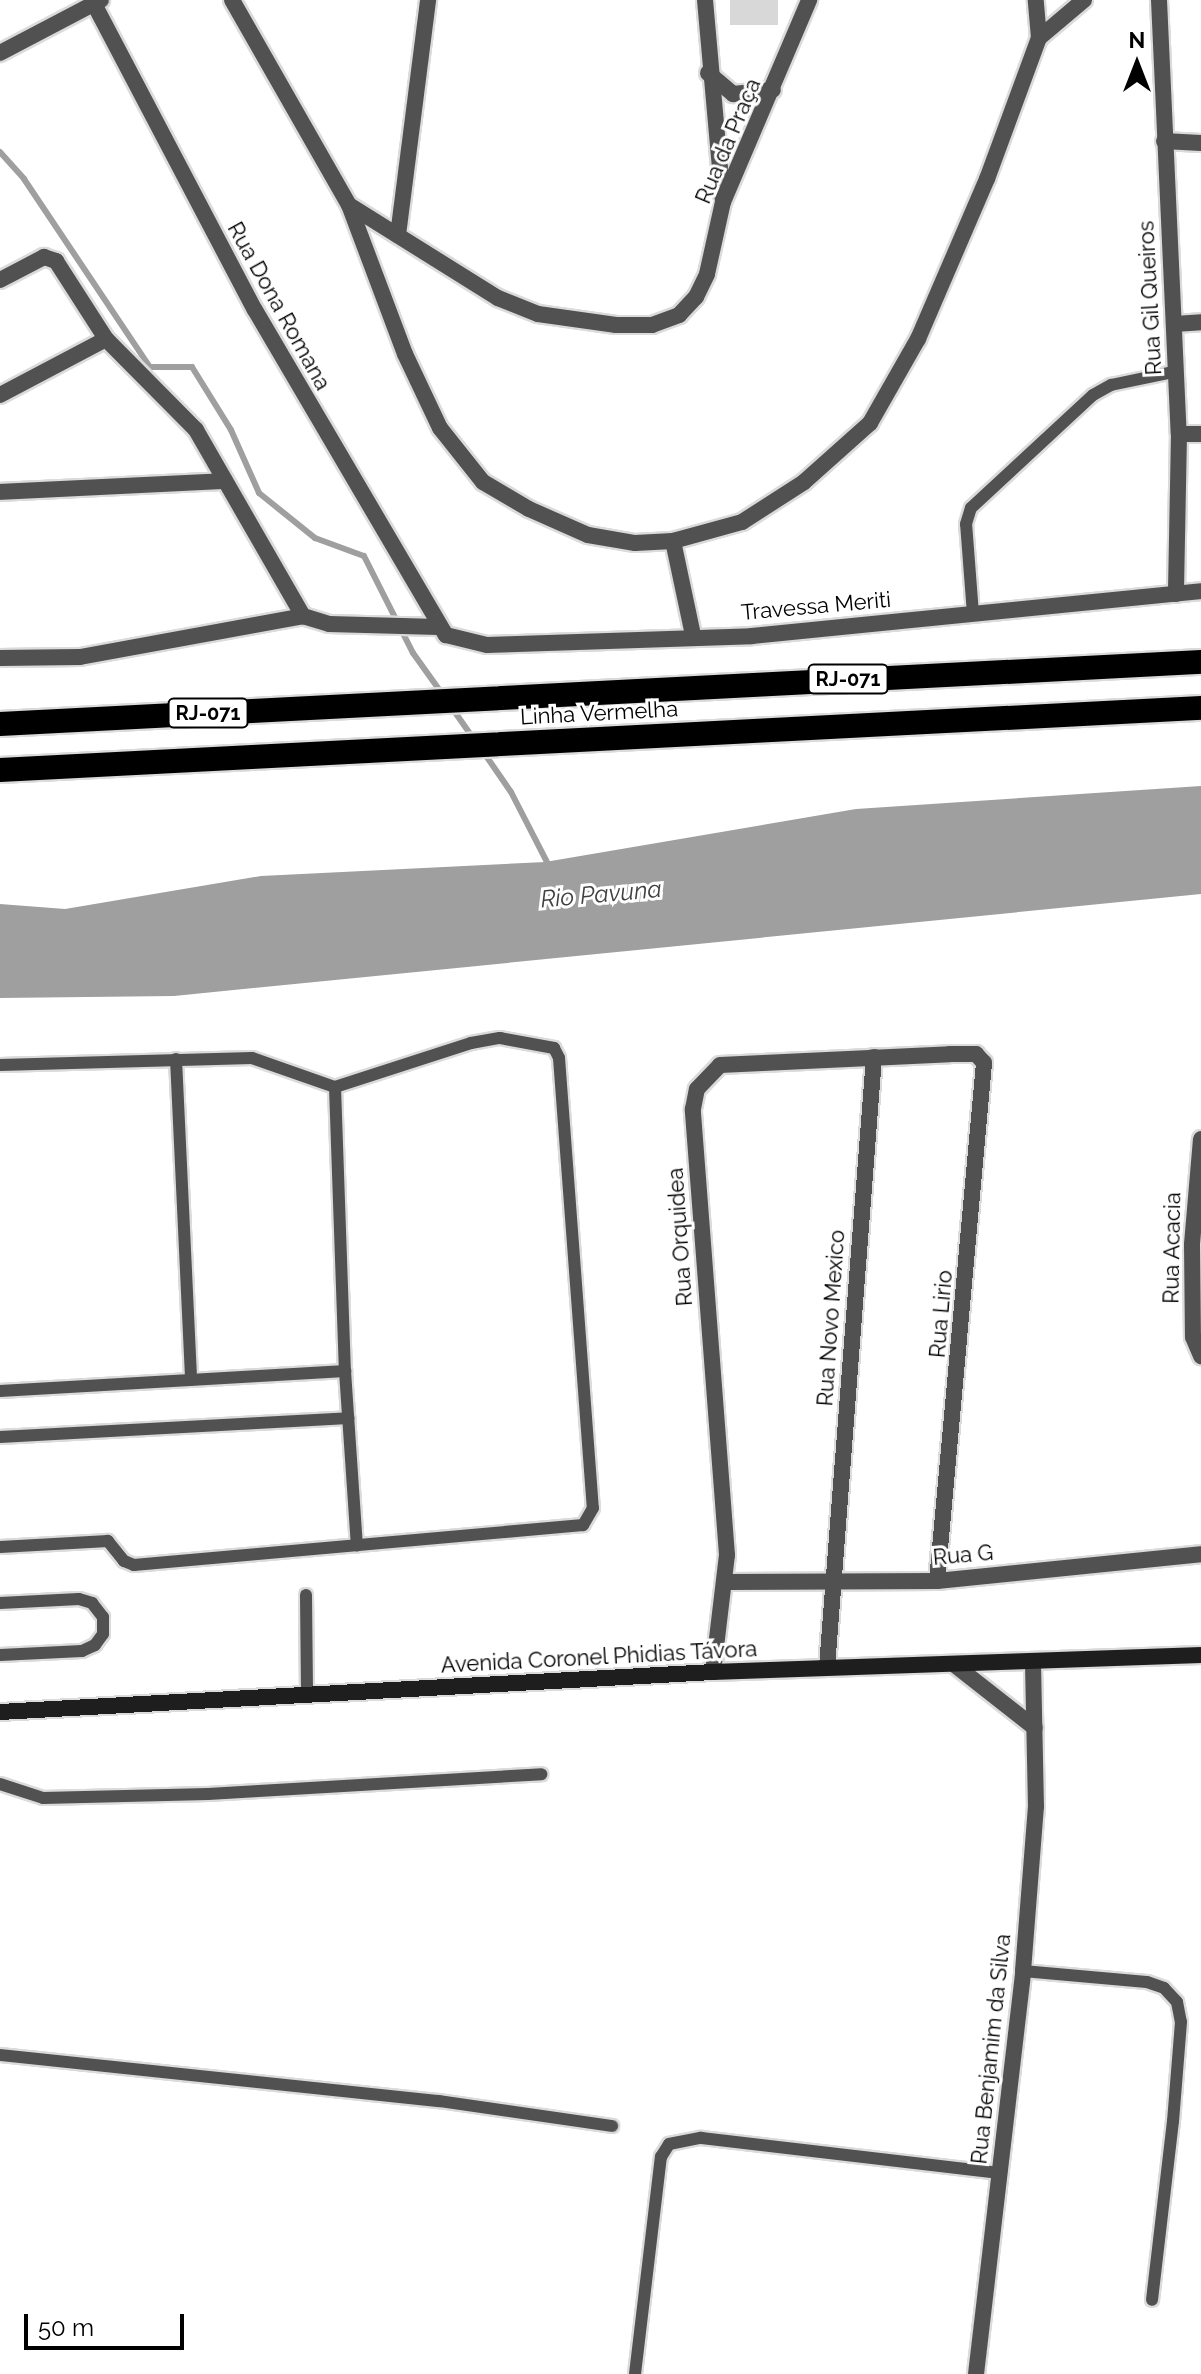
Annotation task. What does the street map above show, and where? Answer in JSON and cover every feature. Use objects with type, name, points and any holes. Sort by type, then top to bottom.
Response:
[{"type":"highway","name":"Linha Vermelha","points":[[0,724],[1201,662]]},
{"type":"highway","name":"Linha Vermelha","points":[[0,770],[1201,708]]},
{"type":"street","points":[[232,0],[349,205],[434,416],[483,482],[588,535],[635,543],[673,541],[742,522],[804,482],[870,423],[924,325],[987,179],[1039,38],[1036,0]]},
{"type":"street","points":[[398,235],[428,0]]},
{"type":"street","points":[[705,0],[708,73],[723,202]]},
{"type":"street","name":"Rua da Praça","points":[[349,205],[498,298],[538,314],[578,322],[652,325],[679,315],[696,297],[707,274],[723,202],[809,0]]},
{"type":"street","points":[[1039,38],[1084,0]]},
{"type":"street","name":"Rua Gil Queiros","points":[[1159,0],[1179,434],[1176,594]]},
{"type":"street","points":[[0,53],[96,2]]},
{"type":"street","name":"Rua Dona Romana","points":[[96,2],[255,310],[438,627]]},
{"type":"street","points":[[708,73],[733,94],[773,90]]},
{"type":"street","points":[[1164,141],[1201,143]]},
{"type":"street","points":[[0,280],[48,256],[106,339],[196,430],[303,616]]},
{"type":"street","points":[[1175,324],[1201,322]]},
{"type":"street","points":[[0,395],[106,339]]},
{"type":"street","points":[[1179,434],[1201,434]]},
{"type":"street","points":[[0,492],[225,481]]},
{"type":"street","points":[[673,541],[693,635]]},
{"type":"street","name":"Travessa Meriti","points":[[438,627],[456,639],[487,645],[693,635],[752,636],[1201,591]]},
{"type":"street","points":[[0,658],[80,657],[303,616],[329,624],[438,627]]},
{"type":"street","name":"Rua Orquidea","points":[[713,1672],[728,1582],[693,1124],[697,1089],[720,1065],[976,1054]]},
{"type":"street","name":"Rua Lirio","points":[[937,1581],[983,1104],[984,1063],[976,1054]]},
{"type":"street","name":"Rua Novo Mexico","points":[[833,1582],[874,1057]]},
{"type":"street","name":"Rua Acacia","points":[[1201,1139],[1192,1245],[1193,1337],[1201,1356]]},
{"type":"street","name":"Rua G","points":[[728,1582],[937,1581],[1201,1554]]},
{"type":"street","points":[[827,1667],[833,1582]]},
{"type":"street","name":"Avenida Coronel Phidias Távora","points":[[0,1712],[713,1672],[1033,1664],[1201,1655]]},
{"type":"street","name":"Rua Benjamim da Silva","points":[[976,2374],[1023,1971],[1036,1807],[1033,1664]]},
{"type":"street","points":[[956,1666],[1035,1728]]},
{"type":"lane","points":[[973,614],[966,524],[971,508],[1093,395],[1111,385],[1168,373]]},
{"type":"lane","points":[[0,1065],[252,1058],[335,1087],[471,1043],[500,1038],[554,1048],[559,1058],[593,1508],[592,1518],[583,1525],[134,1565],[124,1561],[108,1541],[0,1547]]},
{"type":"lane","points":[[176,1059],[191,1380]]},
{"type":"lane","points":[[335,1087],[345,1371],[357,1546]]},
{"type":"lane","points":[[0,1391],[345,1371]]},
{"type":"lane","points":[[0,1437],[348,1418]]},
{"type":"lane","points":[[306,1595],[307,1696]]},
{"type":"lane","points":[[0,1603],[79,1599],[92,1603],[103,1617],[103,1634],[95,1645],[82,1651],[0,1655]]},
{"type":"lane","points":[[0,1784],[7,1790],[58,1798],[541,1774]]},
{"type":"lane","points":[[1023,1971],[1147,1982],[1164,1988],[1177,2002],[1179,2050],[1152,2300]]},
{"type":"lane","points":[[0,2055],[439,2101],[612,2126]]},
{"type":"lane","points":[[635,2374],[661,2157],[669,2144],[701,2138],[1000,2173]]},
{"type":"shaded area","points":[[730,0],[778,0],[778,25],[730,25]]},
{"type":"water","name":"Rio Pavuna","points":[[1201,786],[1201,894],[174,996],[0,998],[0,904],[65,909],[261,876],[545,862],[856,809]]},
{"type":"waterway","points":[[0,152],[24,179],[150,367],[192,367],[231,430],[259,493],[315,538],[364,556],[413,653],[443,695]]},
{"type":"waterway","points":[[452,708],[473,738]]},
{"type":"waterway","points":[[482,750],[511,792],[550,868]]}]
